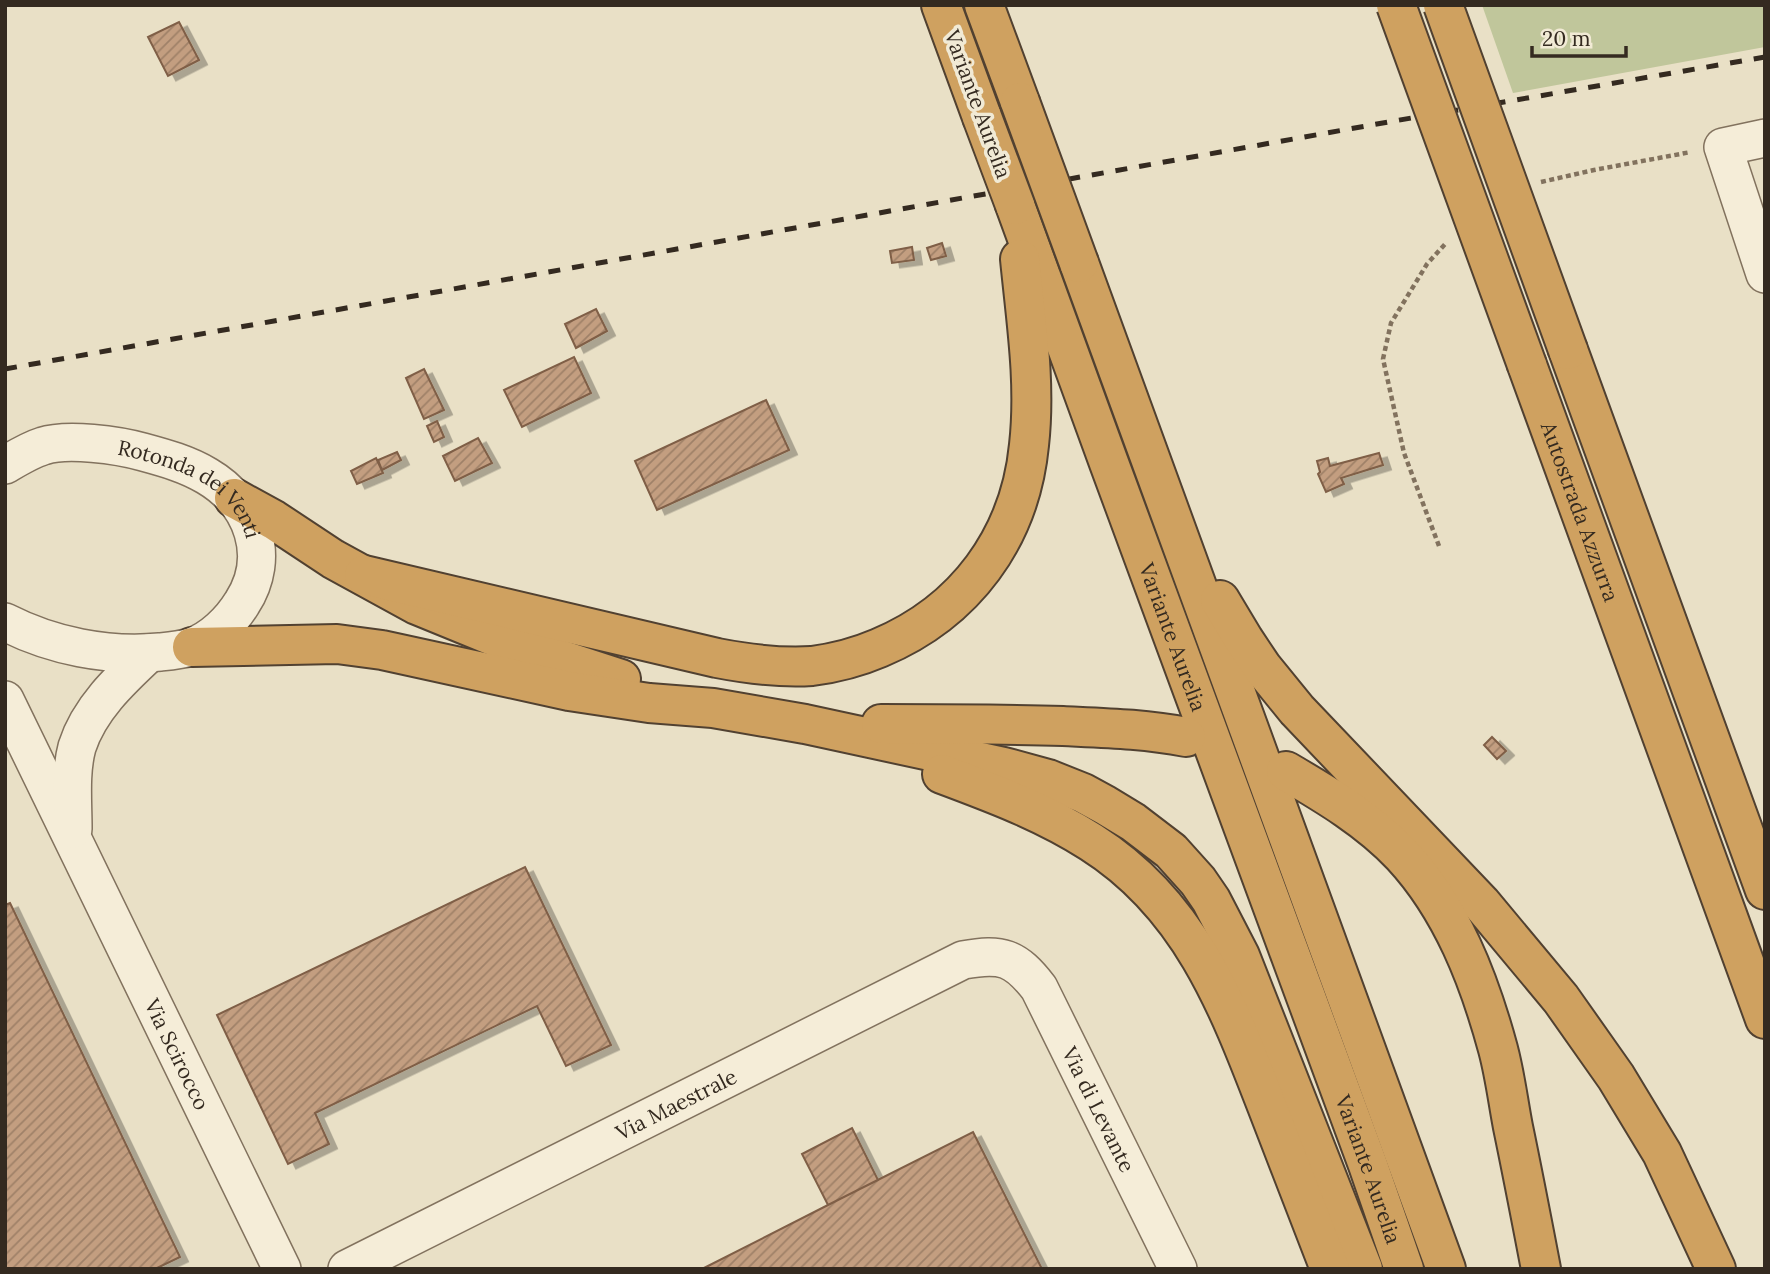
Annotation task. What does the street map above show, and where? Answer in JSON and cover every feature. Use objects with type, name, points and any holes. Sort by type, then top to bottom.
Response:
[{"type":"highway","name":"Variante Aurelia","points":[[941,5],[1015,205],[1032,277],[1118,489],[1404,1269]]},
{"type":"highway","name":"Variante Aurelia","points":[[984,5],[1446,1269]]},
{"type":"highway","name":"Autostrada Azzurra","points":[[1396,5],[1765,1019]]},
{"type":"highway","name":"Autostrada Azzurra","points":[[1443,5],[1765,890]]},
{"type":"highway","points":[[364,575],[746,663],[811,666],[848,659],[890,643],[915,631],[959,596],[988,561],[1012,515],[1026,464],[1031,424],[1028,328],[1032,277]]},
{"type":"highway","points":[[1151,461],[1223,607],[1262,667],[1297,710],[1481,903],[1561,999],[1596,1046],[1662,1153],[1716,1269]]},
{"type":"highway","points":[[234,498],[274,520],[333,559],[417,605],[566,663],[713,708]]},
{"type":"highway","points":[[192,647],[273,644],[337,644],[362,647],[569,691],[649,703],[713,708],[805,724],[1004,767],[1048,779],[1083,793],[1133,822],[1171,851],[1198,881],[1216,909],[1232,939],[1363,1269]]},
{"type":"highway","points":[[805,724],[1002,724],[1116,728],[1186,737]]},
{"type":"highway","points":[[805,724],[1028,807],[1092,842],[1129,871],[1156,897],[1195,947],[1231,1018],[1330,1269]]},
{"type":"highway","points":[[1286,771],[1343,806],[1402,855],[1425,882],[1454,930],[1476,981],[1499,1051],[1541,1269]]},
{"type":"street","points":[[1765,138],[1723,147],[1765,274]]},
{"type":"street","name":"Rotonda dei Venti","points":[[5,465],[43,445],[73,442],[111,445],[168,459],[194,469],[219,484],[234,498],[254,531],[257,558],[247,596],[236,614],[217,631],[192,647],[121,654],[50,640],[5,622]]},
{"type":"street","points":[[5,445],[43,445]]},
{"type":"street","name":"Via Scirocco","points":[[74,840],[72,785],[77,748],[83,733],[112,689],[149,653]]},
{"type":"street","name":"Via Scirocco","points":[[5,700],[282,1269]]},
{"type":"street","name":"Via Maestrale","points":[[347,1269],[963,960],[985,956],[1008,960]]},
{"type":"street","name":"Via di Levante","points":[[1008,960],[1025,970],[1039,988],[1178,1269]]},
{"type":"green space","points":[[1482,5],[1765,5],[1765,47],[1513,93]]},
{"type":"building","points":[[179,22],[199,60],[168,76],[148,37]]},
{"type":"building","points":[[942,243],[946,256],[931,260],[927,248]]},
{"type":"building","points":[[912,247],[914,260],[892,263],[890,251]]},
{"type":"building","points":[[596,309],[607,331],[576,348],[565,324]]},
{"type":"building","points":[[574,357],[591,393],[522,427],[504,390]]},
{"type":"building","points":[[424,369],[444,410],[424,419],[406,378]]},
{"type":"building","points":[[766,400],[789,450],[657,510],[635,461]]},
{"type":"building","points":[[437,421],[444,437],[434,442],[427,426]]},
{"type":"building","points":[[478,438],[492,463],[455,481],[443,456]]},
{"type":"building","points":[[397,452],[401,460],[382,470],[378,460]]},
{"type":"building","points":[[1379,453],[1383,465],[1341,478],[1344,484],[1326,492],[1318,474],[1320,472],[1317,461],[1328,458],[1330,466]]},
{"type":"building","points":[[376,458],[383,473],[357,484],[351,471]]},
{"type":"building","points":[[1492,737],[1506,751],[1497,759],[1484,745]]},
{"type":"building","points":[[525,867],[611,1045],[566,1066],[537,1006],[315,1113],[329,1144],[288,1164],[217,1015]]},
{"type":"building","points":[[10,903],[180,1257],[155,1269],[5,1269],[5,905]]},
{"type":"building","points":[[852,1128],[878,1180],[828,1205],[802,1154]]},
{"type":"building","points":[[973,1132],[1042,1269],[702,1269],[828,1205]]},
{"type":"railway","points":[[5,369],[1765,57]]}]
